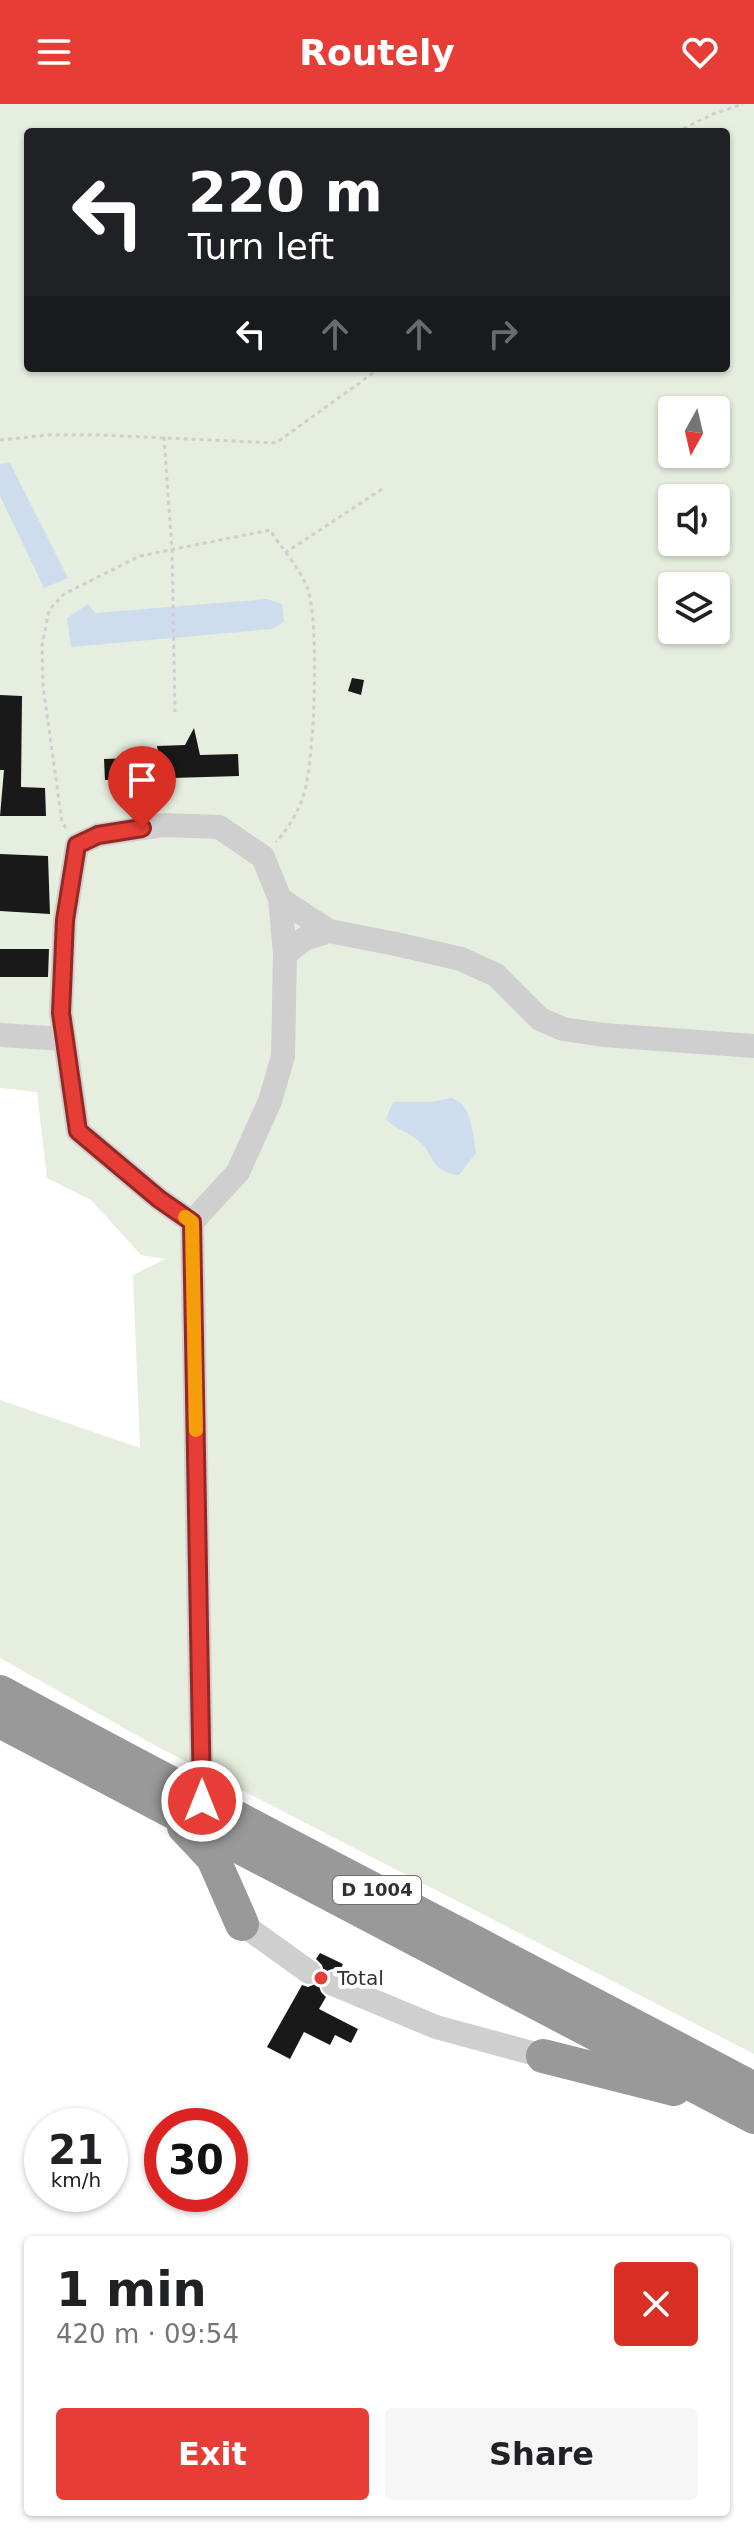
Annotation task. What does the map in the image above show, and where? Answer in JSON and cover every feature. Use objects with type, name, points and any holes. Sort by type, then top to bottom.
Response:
[{"type":"highway","name":"D 1004","points":[[0,1692],[202,1801],[400,1902],[744,2102]]},
{"type":"highway","name":"D 1004","points":[[0,1721],[167,1810],[744,2102]]},
{"type":"highway","points":[[167,1810],[213,1858],[242,1924]]},
{"type":"highway","points":[[543,2056],[744,2102]]},
{"type":"street","points":[[192,1222],[159,1199],[78,1131],[61,1013],[65,920],[77,845],[98,835],[164,825],[219,827],[263,857],[280,899],[285,954],[283,1056],[270,1101],[238,1172],[192,1222],[202,1801]]},
{"type":"street","points":[[280,899],[329,931],[461,959],[496,975],[540,1019],[563,1029],[754,1046]]},
{"type":"street","points":[[285,954],[304,939],[329,931]]},
{"type":"street","points":[[0,1035],[65,1039]]},
{"type":"street","points":[[242,1924],[309,1972]]},
{"type":"street","points":[[333,1984],[436,2027],[543,2056]]},
{"type":"path","points":[[684,128],[743,104]]},
{"type":"path","points":[[0,440],[49,435],[100,435],[276,443],[374,372]]},
{"type":"path","points":[[164,437],[172,550],[175,712]]},
{"type":"path","points":[[285,553],[382,489]]},
{"type":"path","points":[[77,845],[62,822],[43,686],[42,646],[49,610],[64,594],[140,556],[270,530],[307,587],[314,638],[310,758],[303,798],[289,827],[263,857]]},
{"type":"shaded area","points":[[0,104],[754,104],[754,2054],[154,1745],[0,1658],[0,1400],[140,1448],[133,1275],[165,1259],[141,1255],[91,1200],[47,1178],[37,1092],[0,1088]]},
{"type":"water","points":[[10,463],[68,578],[44,588],[0,496],[0,464]]},
{"type":"water","points":[[267,599],[282,604],[284,622],[272,629],[71,647],[67,618],[88,604],[95,613]]},
{"type":"water","points":[[452,1098],[468,1113],[476,1153],[459,1175],[438,1166],[418,1140],[386,1119],[393,1102],[431,1102]]},
{"type":"building","points":[[352,678],[364,680],[361,695],[348,691]]},
{"type":"building","points":[[0,695],[22,696],[21,787],[45,788],[46,816],[0,816],[4,770],[0,770]]},
{"type":"building","points":[[194,728],[200,755],[238,754],[239,776],[105,780],[104,759],[159,757],[157,746],[185,745]]},
{"type":"building","points":[[0,854],[48,856],[50,914],[0,911]]},
{"type":"building","points":[[0,949],[49,949],[48,977],[0,977]]},
{"type":"building","points":[[320,1953],[343,1964],[340,1970],[324,1972],[316,1959]]},
{"type":"building","points":[[318,1983],[326,1997],[319,2009],[358,2029],[351,2043],[335,2035],[330,2045],[304,2032],[290,2059],[267,2047],[302,1985],[308,1987]]},
{"type":"slow traffic","points":[[185,1217],[192,1222],[196,1430]]},
{"type":"place","name":"Total","points":[[321,1978]]},
{"type":"route","points":[[142,828],[98,835],[77,845],[65,920],[61,1013],[78,1131],[159,1199],[192,1222],[202,1801]]}]
